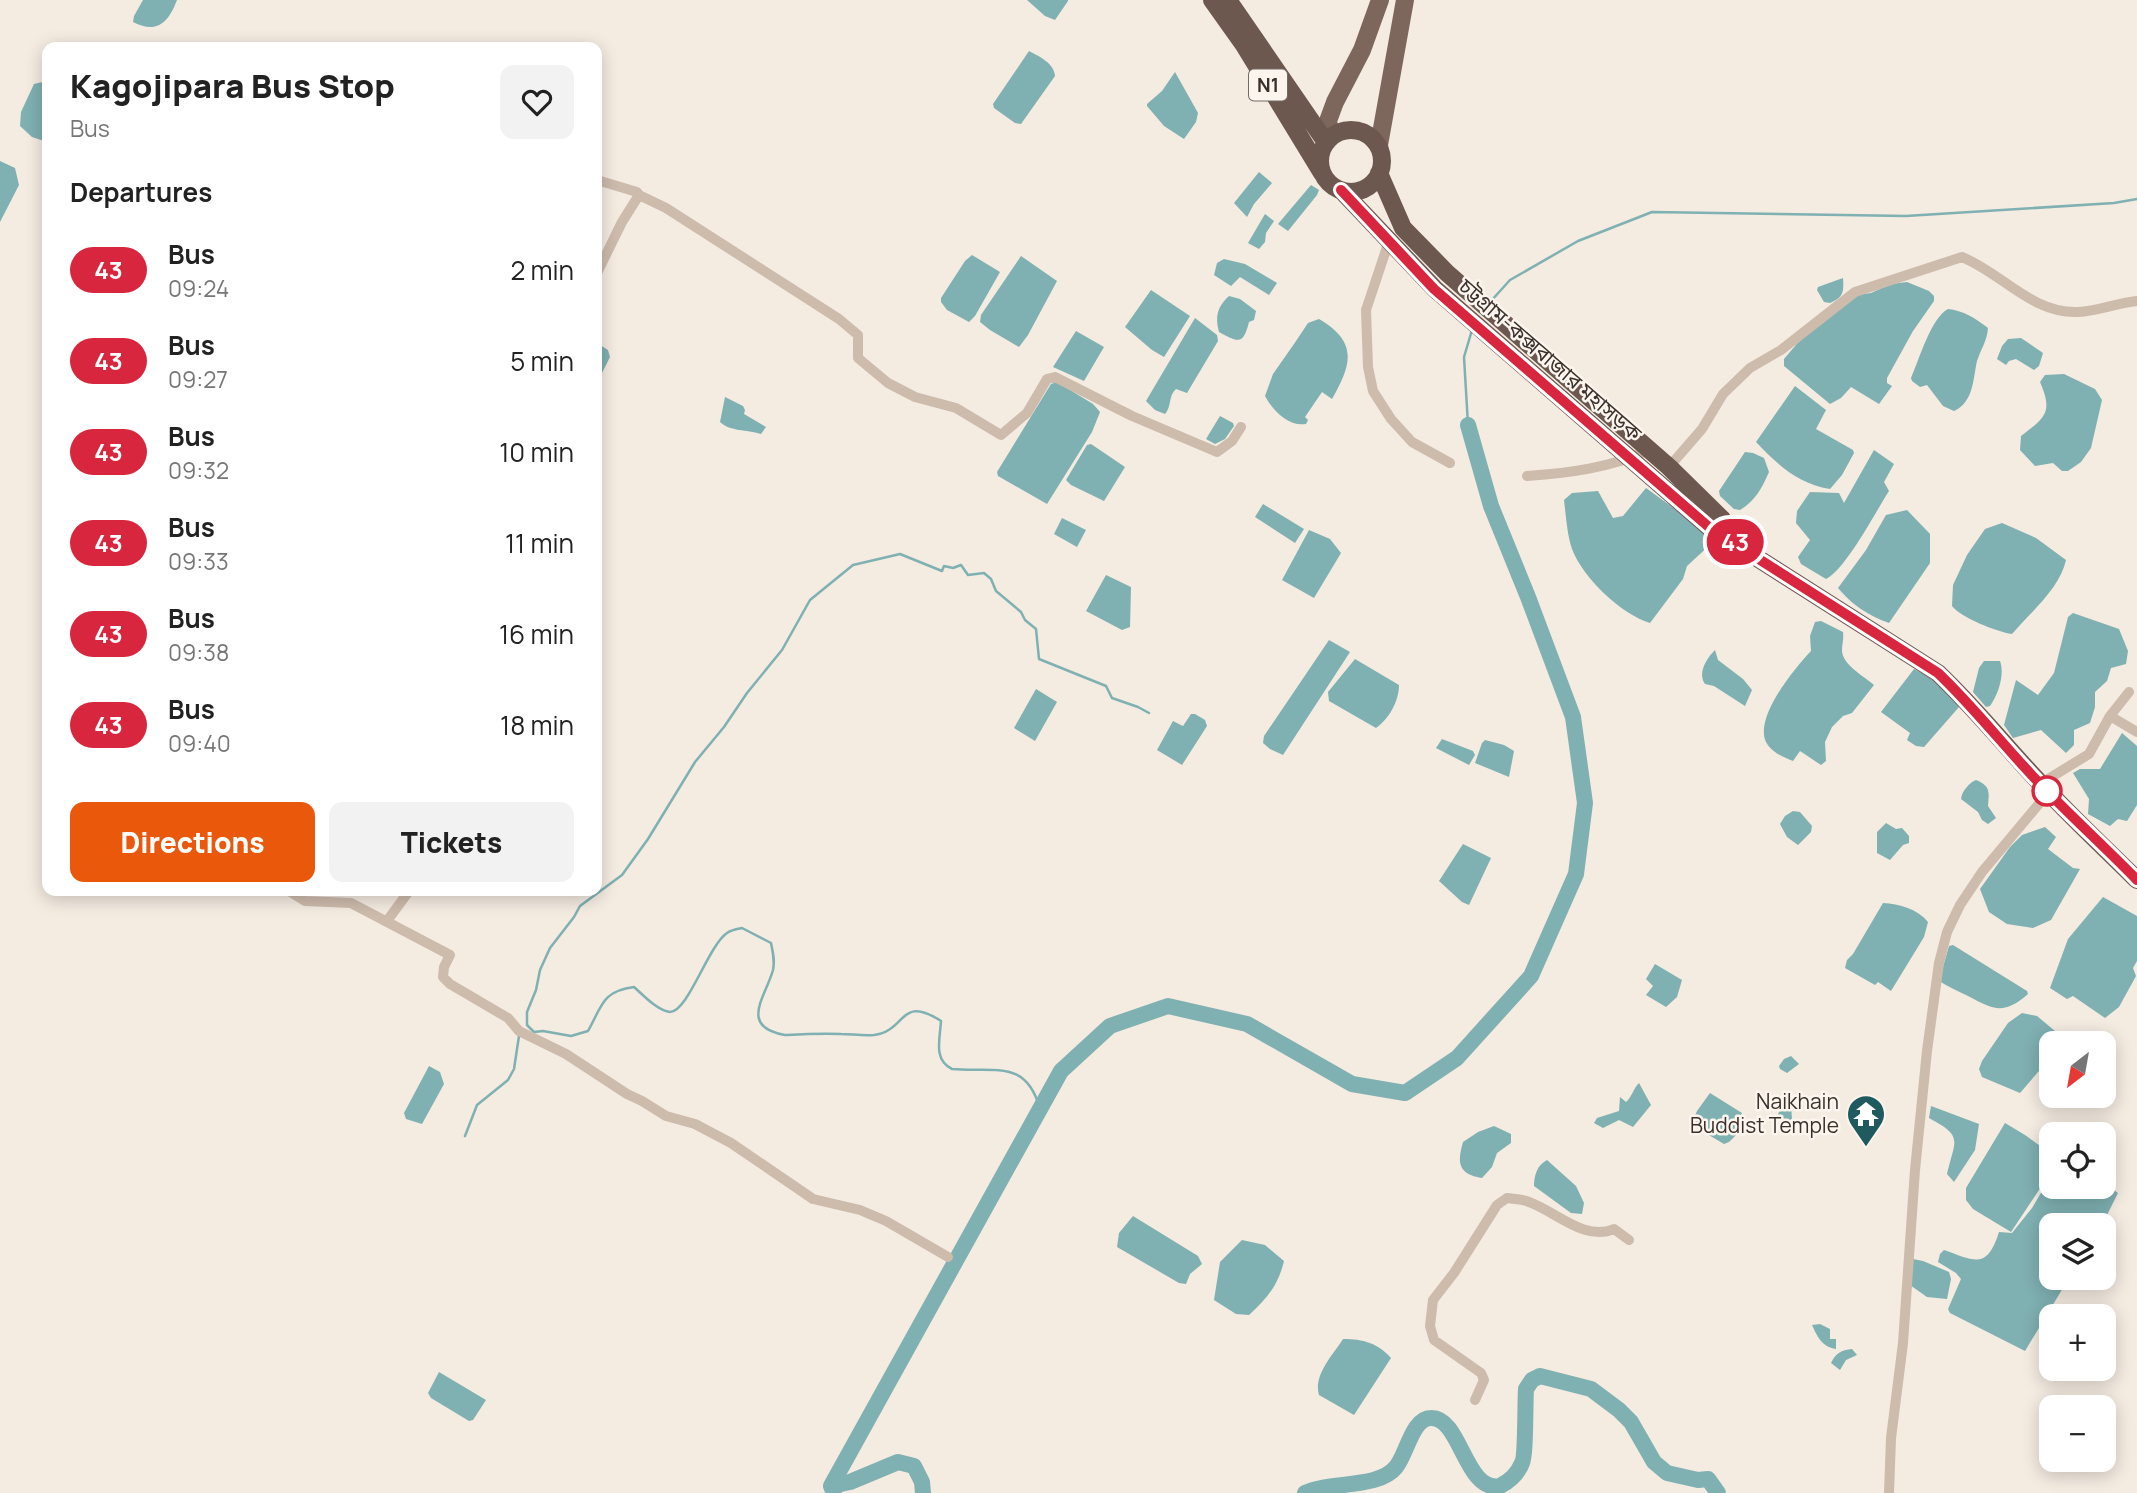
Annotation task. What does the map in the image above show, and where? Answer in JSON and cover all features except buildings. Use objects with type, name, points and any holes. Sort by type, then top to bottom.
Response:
[{"type":"highway","name":"N1","points":[[1212,0],[1244,46],[1322,173],[1333,186],[1341,190]]},
{"type":"highway","name":"N1","points":[[1228,0],[1328,139]]},
{"type":"highway","points":[[1322,173],[1320,155],[1328,139],[1345,130],[1364,132],[1379,145]]},
{"type":"highway","name":"N1","points":[[1379,145],[1382,164],[1379,173]]},
{"type":"highway","points":[[1341,190],[1350,192],[1367,187],[1379,173]]},
{"type":"highway","name":"চট্টগ্রাম-কক্সবাজার মহাসড়ক","points":[[1379,173],[1403,228],[1447,273],[1669,467],[1722,519],[1742,547]]},
{"type":"highway","name":"চট্টগ্রাম-কক্সবাজার মহাসড়ক","points":[[1341,190],[1434,289],[1710,528],[1938,673],[1967,700],[2044,788],[2137,880]]},
{"type":"main road","points":[[1328,139],[1328,121],[1335,102],[1362,50],[1380,0]]},
{"type":"main road","points":[[1379,145],[1405,0]]},
{"type":"street","points":[[602,182],[637,192],[666,208],[838,319],[858,335],[859,358],[888,383],[915,397],[956,408],[1001,435],[1027,413],[1047,379],[1055,377],[1132,416],[1217,452],[1231,442],[1241,427]]},
{"type":"street","points":[[602,262],[639,195]]},
{"type":"street","points":[[1389,240],[1366,310],[1368,367],[1373,391],[1391,419],[1412,442],[1450,463]]},
{"type":"street","points":[[1669,467],[1702,429],[1723,394],[1750,368],[1781,350],[1855,292],[1962,257],[2040,304],[2061,310],[2079,312],[2137,301]]},
{"type":"street","points":[[1527,476],[1597,468],[1629,460],[1649,450]]},
{"type":"street","points":[[1889,1493],[1891,1438],[1903,1343],[1915,1170],[1927,1051],[1939,963],[1947,932],[1960,905],[1982,872],[2044,788],[2090,754],[2110,716],[2129,692]]},
{"type":"street","points":[[2110,716],[2137,732]]},
{"type":"street","points":[[297,896],[305,901],[351,903],[450,955],[443,977],[450,984],[508,1018],[519,1031],[566,1054],[666,1116],[695,1124],[731,1143],[813,1199],[860,1210],[886,1221],[948,1257]]},
{"type":"street","points":[[387,921],[405,896]]},
{"type":"street","points":[[1475,1401],[1483,1380],[1480,1373],[1434,1340],[1430,1326],[1433,1300],[1454,1273],[1497,1205],[1507,1198],[1529,1201],[1556,1217],[1585,1229],[1606,1232],[1614,1229],[1629,1240]]},
{"type":"water","points":[[143,0],[177,0],[166,20],[149,27],[133,22]]},
{"type":"water","points":[[1027,0],[1068,1],[1055,20],[1045,16]]},
{"type":"water","points":[[1029,51],[1049,64],[1055,76],[1021,124],[1015,123],[994,108],[993,104]]},
{"type":"water","points":[[1175,72],[1198,113],[1196,122],[1184,139],[1164,126],[1147,106]]},
{"type":"water","points":[[42,82],[42,140],[32,137],[20,126],[21,112],[34,84]]},
{"type":"water","points":[[0,161],[15,168],[19,185],[0,222]]},
{"type":"water","points":[[1259,172],[1272,183],[1247,217],[1234,203]]},
{"type":"water","points":[[1311,185],[1319,190],[1317,195],[1288,231],[1278,224]]},
{"type":"water","points":[[1265,214],[1274,221],[1259,249],[1248,243]]},
{"type":"water","points":[[972,255],[1000,272],[969,322],[947,310],[941,298],[965,261]]},
{"type":"water","points":[[1021,256],[1057,281],[1019,347],[980,322],[981,315]]},
{"type":"water","points":[[1224,259],[1245,264],[1277,283],[1269,295],[1240,277],[1231,286],[1214,275],[1217,263]]},
{"type":"water","points":[[1843,278],[1843,291],[1838,299],[1830,303],[1824,302],[1818,287]]},
{"type":"water","points":[[1907,282],[1929,291],[1934,296],[1934,301],[1913,331],[1887,378],[1887,383],[1892,386],[1879,404],[1851,387],[1841,398],[1830,404],[1784,366],[1784,359],[1801,339],[1856,295]]},
{"type":"water","points":[[1151,290],[1190,316],[1164,357],[1125,327]]},
{"type":"water","points":[[1229,296],[1240,299],[1256,311],[1254,320],[1249,322],[1239,340],[1219,332],[1218,312]]},
{"type":"water","points":[[1948,309],[1959,311],[1988,328],[1969,396],[1961,407],[1954,411],[1943,406],[1927,385],[1920,387],[1911,378],[1931,330]]},
{"type":"water","points":[[1195,318],[1217,335],[1218,341],[1187,393],[1176,389],[1165,414],[1155,410],[1146,401]]},
{"type":"water","points":[[1319,319],[1332,328],[1346,345],[1347,364],[1332,399],[1322,392],[1305,417],[1308,420],[1306,424],[1294,423],[1277,412],[1265,396],[1273,374],[1308,323]]},
{"type":"water","points":[[1076,331],[1104,347],[1084,381],[1053,367]]},
{"type":"water","points":[[2021,338],[2043,353],[2039,366],[2034,370],[2016,359],[2006,365],[1997,359],[2008,339]]},
{"type":"water","points":[[602,346],[608,350],[610,357],[602,373]]},
{"type":"water","points":[[2064,374],[2095,389],[2102,400],[2091,448],[2081,462],[2068,471],[2062,471],[2053,463],[2035,466],[2020,450],[2021,436],[2045,413],[2046,400],[2040,382],[2045,375]]},
{"type":"water","points":[[1057,382],[1093,404],[1100,412],[1092,432],[1047,504],[998,476],[997,472],[1051,384]]},
{"type":"water","points":[[1795,386],[1826,410],[1816,429],[1853,450],[1854,453],[1842,475],[1830,489],[1798,478],[1756,442]]},
{"type":"water","points":[[725,397],[743,406],[744,414],[766,427],[761,434],[734,429],[720,422]]},
{"type":"water","points":[[1220,416],[1234,426],[1225,439],[1215,444],[1206,439]]},
{"type":"water","points":[[1091,444],[1125,467],[1104,501],[1066,480],[1087,445]]},
{"type":"water","points":[[1874,450],[1894,464],[1884,482],[1889,491],[1851,552],[1826,579],[1801,564],[1798,557],[1810,540],[1796,523],[1797,511],[1810,492],[1839,493],[1844,503]]},
{"type":"water","points":[[1745,452],[1764,458],[1769,472],[1758,494],[1740,510],[1734,509],[1720,496],[1719,491]]},
{"type":"water","points":[[1646,488],[1697,525],[1712,543],[1687,566],[1683,579],[1650,623],[1615,603],[1585,572],[1570,543],[1564,500],[1572,493],[1598,491],[1613,518],[1623,516]]},
{"type":"water","points":[[1263,504],[1304,529],[1295,543],[1255,517]]},
{"type":"water","points":[[1907,510],[1930,534],[1930,563],[1889,623],[1861,609],[1838,588],[1866,550],[1886,515]]},
{"type":"water","points":[[1062,518],[1086,530],[1077,547],[1054,534]]},
{"type":"water","points":[[2002,523],[2036,538],[2066,560],[2051,590],[2012,634],[1979,623],[1952,606],[1953,585],[1967,555],[1985,529]]},
{"type":"water","points":[[1309,530],[1330,539],[1341,553],[1314,598],[1282,580]]},
{"type":"water","points":[[1106,575],[1131,587],[1130,627],[1122,630],[1086,611]]},
{"type":"water","points":[[2073,613],[2119,629],[2128,651],[2126,664],[2111,668],[2107,681],[2095,692],[2095,707],[2090,723],[2074,730],[2074,745],[2066,753],[2041,730],[2013,738],[2004,725],[2016,680],[2038,695],[2054,673],[2068,617]]},
{"type":"water","points":[[1821,621],[1843,632],[1842,650],[1846,661],[1874,685],[1852,713],[1843,716],[1832,727],[1825,742],[1826,761],[1821,765],[1800,751],[1793,761],[1778,754],[1768,746],[1764,732],[1771,707],[1811,651],[1810,636],[1815,622]]},
{"type":"water","points":[[1329,640],[1350,652],[1283,755],[1270,749],[1263,743],[1264,736]]},
{"type":"water","points":[[1715,650],[1718,660],[1743,679],[1752,690],[1745,706],[1714,686],[1705,684],[1703,671],[1706,661]]},
{"type":"water","points":[[1355,659],[1399,685],[1392,709],[1376,728],[1329,701],[1328,692]]},
{"type":"water","points":[[1984,661],[2000,661],[2002,672],[1996,696],[1990,706],[1986,707],[1973,692],[1979,668]]},
{"type":"water","points":[[1914,669],[1939,685],[1959,707],[1924,747],[1916,746],[1907,740],[1910,733],[1881,712]]},
{"type":"water","points":[[1036,689],[1057,702],[1035,741],[1014,728]]},
{"type":"water","points":[[1191,714],[1205,720],[1207,726],[1182,765],[1157,750],[1173,721],[1183,726]]},
{"type":"water","points":[[2122,733],[2137,746],[2137,805],[2127,821],[2118,819],[2110,826],[2088,814],[2089,799],[2073,773],[2080,769],[2100,769]]},
{"type":"water","points":[[1442,739],[1473,751],[1475,755],[1469,765],[1436,748]]},
{"type":"water","points":[[1485,740],[1514,751],[1509,777],[1475,763]]},
{"type":"water","points":[[1976,780],[1987,787],[1988,806],[1996,818],[1988,824],[1961,799],[1966,788]]},
{"type":"water","points":[[1793,811],[1800,812],[1812,826],[1811,832],[1798,845],[1787,837],[1780,824],[1785,816]]},
{"type":"water","points":[[1886,823],[1896,829],[1902,828],[1909,836],[1909,843],[1903,845],[1890,860],[1877,853],[1877,832]]},
{"type":"water","points":[[2045,827],[2056,837],[2048,849],[2073,868],[2080,869],[2051,920],[2033,928],[2007,924],[1989,912],[1980,889],[2010,847],[2022,835]]},
{"type":"water","points":[[1463,844],[1491,858],[1469,905],[1439,881]]},
{"type":"water","points":[[2103,897],[2137,916],[2137,961],[2133,968],[2136,976],[2119,1007],[2105,1018],[2073,996],[2067,999],[2050,988],[2068,939]]},
{"type":"water","points":[[1883,903],[1908,908],[1928,922],[1924,937],[1891,991],[1878,982],[1875,985],[1845,968],[1847,960]]},
{"type":"water","points":[[1953,945],[2028,994],[2005,1008],[1992,1007],[1939,981],[1949,946]]},
{"type":"water","points":[[1655,964],[1682,980],[1677,997],[1666,1007],[1646,995],[1653,986],[1646,979]]},
{"type":"water","points":[[2022,1013],[2037,1016],[2055,1031],[2039,1031],[2039,1071],[2020,1093],[1982,1077],[1979,1069],[2008,1023]]},
{"type":"water","points":[[1791,1056],[1799,1064],[1787,1073],[1779,1066],[1784,1059]]},
{"type":"water","points":[[429,1066],[440,1072],[444,1084],[422,1124],[406,1119],[404,1113]]},
{"type":"water","points":[[1639,1083],[1651,1105],[1633,1127],[1619,1120],[1603,1128],[1594,1123],[1597,1118],[1619,1111],[1620,1097],[1626,1102]]},
{"type":"water","points":[[1710,1093],[1742,1113],[1735,1126],[1736,1135],[1724,1144],[1702,1131],[1693,1120]]},
{"type":"water","points":[[1778,1097],[1791,1105],[1792,1119],[1788,1123],[1778,1114],[1781,1109],[1775,1102]]},
{"type":"water","points":[[1931,1106],[1979,1124],[1975,1150],[1954,1182],[1947,1174],[1954,1140],[1948,1130],[1929,1118]]},
{"type":"water","points":[[2005,1123],[2039,1145],[2039,1190],[2011,1232],[1973,1209],[1966,1200],[1966,1188]]},
{"type":"water","points":[[1494,1126],[1511,1134],[1511,1143],[1497,1153],[1492,1167],[1482,1178],[1468,1174],[1460,1162],[1463,1142]]},
{"type":"water","points":[[1547,1160],[1576,1186],[1584,1203],[1582,1214],[1571,1213],[1534,1186],[1537,1171]]},
{"type":"water","points":[[2039,1196],[2039,1199],[2115,1199],[2108,1213],[2039,1213],[2039,1290],[2062,1290],[2053,1304],[2039,1304],[2039,1328],[2025,1351],[1950,1313],[1948,1309],[1961,1279],[1938,1262],[1944,1250],[1972,1259],[1984,1257],[1990,1252],[1999,1232],[2012,1233]]},
{"type":"water","points":[[1133,1216],[1198,1256],[1202,1264],[1190,1274],[1186,1284],[1179,1283],[1117,1247],[1119,1233]]},
{"type":"water","points":[[1242,1240],[1265,1245],[1284,1261],[1279,1278],[1271,1291],[1249,1315],[1236,1314],[1214,1300],[1220,1262]]},
{"type":"water","points":[[1913,1259],[1949,1272],[1951,1279],[1947,1299],[1927,1297],[1910,1285]]},
{"type":"water","points":[[1820,1324],[1830,1329],[1830,1339],[1836,1339],[1836,1349],[1827,1346],[1818,1337],[1812,1325]]},
{"type":"water","points":[[1343,1339],[1370,1343],[1391,1358],[1354,1415],[1319,1395],[1321,1373]]},
{"type":"water","points":[[1852,1349],[1857,1355],[1846,1360],[1840,1370],[1831,1363],[1839,1353]]},
{"type":"water","points":[[439,1372],[486,1400],[473,1420],[469,1421],[431,1398],[428,1393]]},
{"type":"waterway","points":[[1491,301],[1510,280],[1578,241],[1652,212],[1906,216],[2114,203],[2137,199]]},
{"type":"waterway","points":[[1468,425],[1464,357],[1472,330]]},
{"type":"waterway","points":[[834,1493],[831,1486],[1061,1071],[1110,1026],[1168,1006],[1247,1024],[1352,1084],[1405,1093],[1457,1058],[1531,976],[1576,874],[1585,803],[1573,717],[1491,506],[1468,425]]},
{"type":"waterway","points":[[602,890],[622,875],[648,839],[695,762],[782,650],[810,600],[853,565],[900,554],[942,571],[944,566],[953,568],[961,565],[968,575],[984,573],[991,579],[996,591],[1036,629],[1039,659],[1106,686],[1112,698],[1149,713]]},
{"type":"waterway","points":[[534,1032],[527,1025],[527,1012],[540,970],[550,948],[580,906],[594,896]]},
{"type":"waterway","points":[[534,1032],[571,1036],[588,1031],[609,996],[634,987],[661,1009],[670,1012],[677,1009],[720,940],[729,932],[742,928],[771,943],[773,970],[759,1009],[762,1025],[771,1031],[785,1035],[874,1035],[885,1032],[904,1016],[917,1011],[941,1021],[939,1048],[946,1065],[952,1069],[1007,1071],[1017,1075],[1034,1093],[1040,1109]]},
{"type":"waterway","points":[[465,1136],[477,1105],[508,1080],[514,1069],[519,1036]]},
{"type":"waterway","points":[[1305,1493],[1315,1489],[1366,1482],[1388,1474],[1400,1461],[1414,1430],[1424,1420],[1431,1418],[1441,1421],[1450,1429],[1479,1478],[1488,1485],[1500,1486],[1513,1476],[1522,1463],[1526,1389],[1532,1380],[1540,1376],[1591,1389],[1631,1422],[1654,1462],[1667,1473],[1698,1480],[1708,1479],[1718,1493]]},
{"type":"waterway","points":[[831,1486],[850,1482],[898,1462],[914,1466],[922,1482],[923,1493]]},
{"type":"bus line","name":"43","points":[[1341,190],[1434,289],[1710,528],[1938,673],[1967,700],[2048,793],[2137,880]]},
{"type":"place","name":"Naikhain Buddist Temple","points":[[1866,1148]]}]
